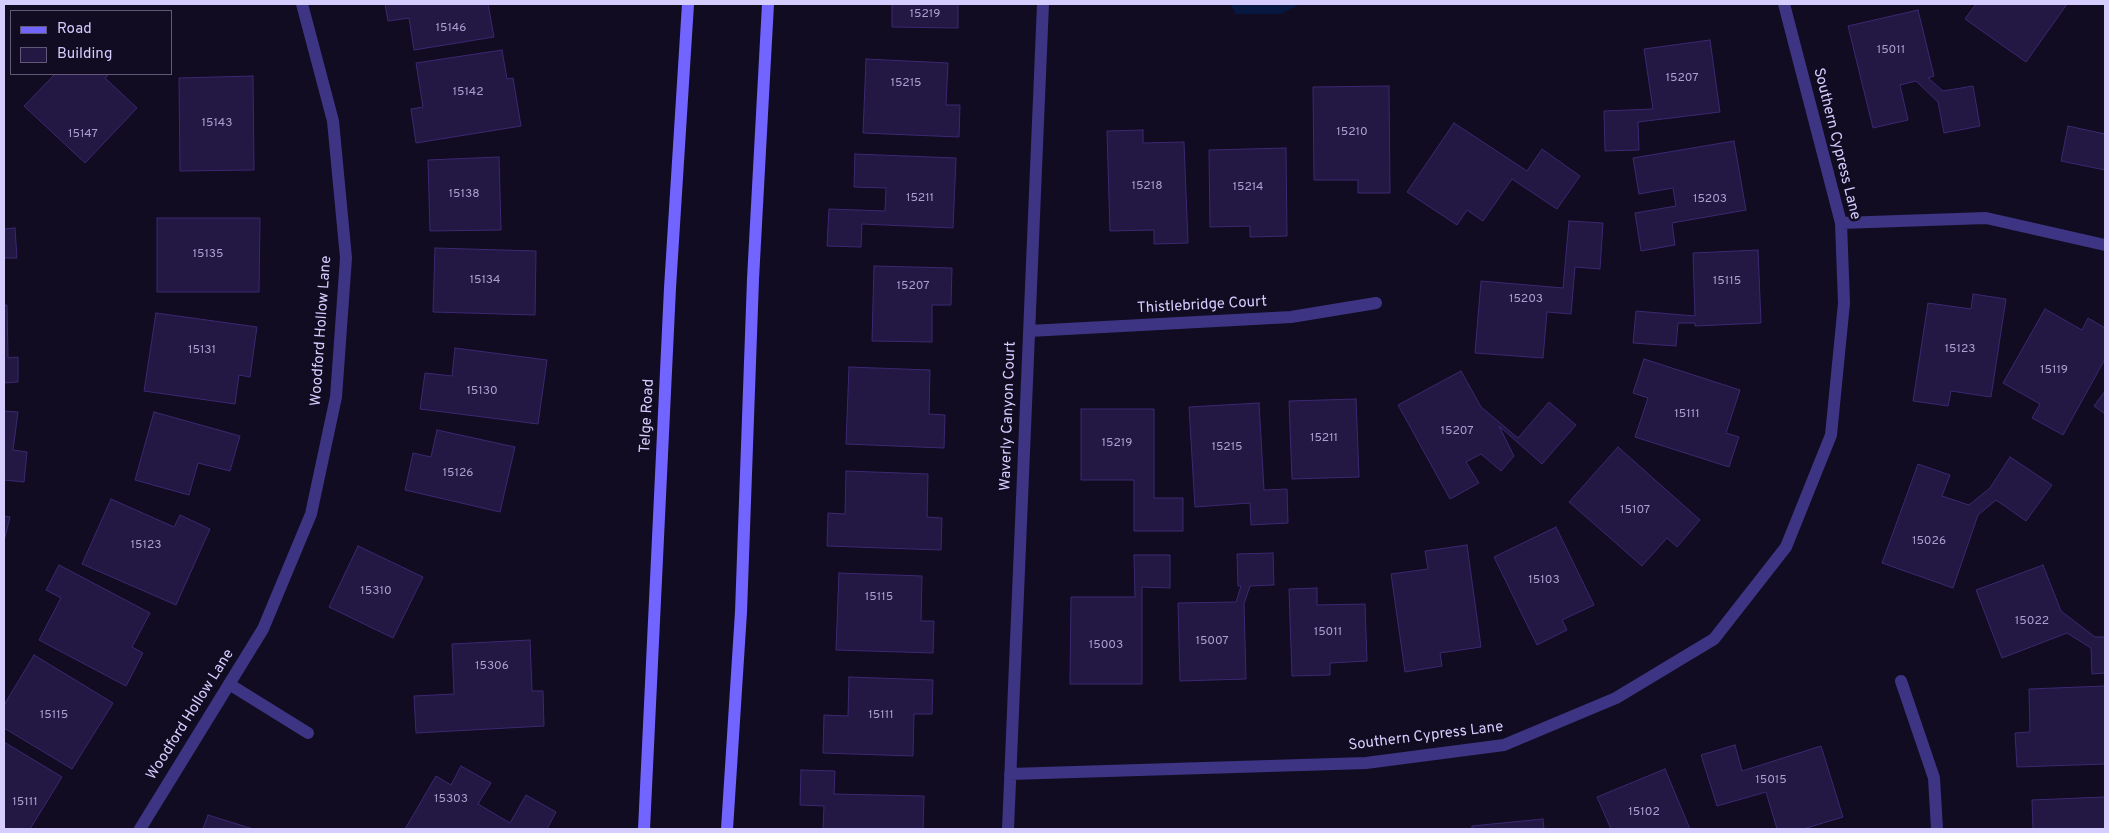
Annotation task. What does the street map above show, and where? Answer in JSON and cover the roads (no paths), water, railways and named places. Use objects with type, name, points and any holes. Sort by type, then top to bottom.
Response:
[{"type":"main road","name":"Telge Road","points":[[644,829],[670,288],[688,4]]},
{"type":"main road","points":[[727,829],[741,612],[753,280],[768,4]]},
{"type":"street","name":"Woodford Hollow Lane","points":[[140,829],[263,629],[311,514],[336,397],[346,258],[333,121],[302,4]]},
{"type":"street","name":"Waverly Canyon Court","points":[[1008,829],[1043,4]]},
{"type":"street","name":"Southern Cypress Lane","points":[[1010,774],[1366,763],[1504,745],[1616,698],[1714,639],[1786,547],[1832,435],[1844,302],[1841,223],[1784,4]]},
{"type":"street","points":[[1841,223],[1986,218],[2105,245]]},
{"type":"street","name":"Thistlebridge Court","points":[[1029,331],[1291,318],[1376,302]]},
{"type":"street","points":[[1901,681],[1934,778],[1937,829]]},
{"type":"street","points":[[229,684],[308,733]]},
{"type":"water","points":[[1230,4],[1300,4],[1281,14],[1236,14]]}]
